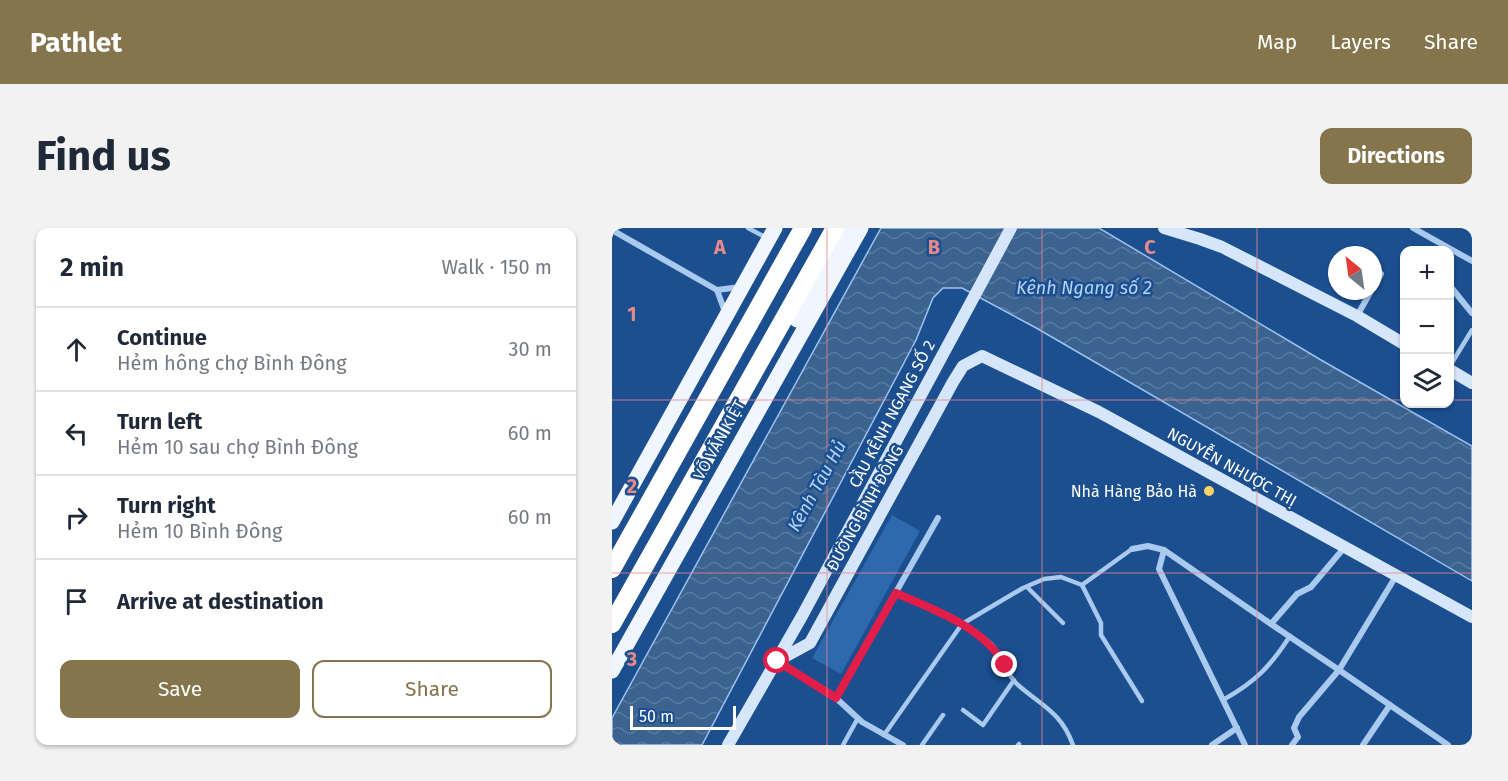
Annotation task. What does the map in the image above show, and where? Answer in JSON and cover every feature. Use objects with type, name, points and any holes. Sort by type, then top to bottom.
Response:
[{"type":"highway","name":"VÕ VĂN KIỆT","points":[[612,569],[803,228]]},
{"type":"highway","name":"VÕ VĂN KIỆT","points":[[612,624],[835,228]]},
{"type":"main road","name":"VÕ VĂN KIỆT","points":[[612,650],[848,228]]},
{"type":"main road","name":"VÕ VĂN KIỆT","points":[[612,671],[861,228]]},
{"type":"main road","points":[[612,522],[772,234]]},
{"type":"street","name":"CẦU KÊNH NGANG SỐ 2","points":[[777,661],[1011,228]]},
{"type":"street","points":[[1164,228],[1222,247],[1357,316],[1400,342]]},
{"type":"street","points":[[1413,228],[1440,246]]},
{"type":"street","points":[[612,230],[717,290],[727,315]]},
{"type":"street","points":[[1454,253],[1472,261]]},
{"type":"street","points":[[717,290],[742,286]]},
{"type":"street","points":[[1454,292],[1472,313]]},
{"type":"street","points":[[1357,316],[1366,300]]},
{"type":"street","name":"NGUYỄN NHƯỢC THỊ","points":[[973,361],[982,356],[1099,412],[1472,617]]},
{"type":"street","name":"ĐƯỜNG BÌNH ĐÔNG","points":[[777,661],[810,643],[953,382],[963,366],[973,361]]},
{"type":"street","points":[[1454,371],[1472,383]]},
{"type":"street","points":[[836,698],[938,518]]},
{"type":"street","points":[[1132,549],[1148,546],[1164,550],[1448,745]]},
{"type":"street","points":[[1271,624],[1297,594],[1311,587],[1344,548]]},
{"type":"street","points":[[1164,550],[1159,569],[1245,745]]},
{"type":"street","points":[[1292,745],[1298,737],[1294,728],[1299,717],[1339,670],[1396,576]]},
{"type":"street","points":[[728,745],[777,661],[836,698],[858,718],[903,745]]},
{"type":"street","points":[[1363,745],[1390,705]]},
{"type":"street","points":[[1212,745],[1237,728]]},
{"type":"lane","points":[[748,228],[772,234]]},
{"type":"lane","points":[[1454,360],[1472,330]]},
{"type":"lane","points":[[1082,585],[1132,549]]},
{"type":"lane","points":[[884,735],[962,624],[981,611],[1044,579],[1061,577],[1082,585],[1101,623],[1101,635],[1142,701]]},
{"type":"lane","points":[[1027,587],[1063,623]]},
{"type":"lane","points":[[896,593],[962,624],[990,644],[1014,680],[1041,702],[1067,729],[1073,745]]},
{"type":"lane","points":[[1223,700],[1241,690],[1272,663],[1290,636]]},
{"type":"lane","points":[[963,710],[983,725],[1014,680]]},
{"type":"lane","points":[[922,745],[943,715]]},
{"type":"lane","points":[[843,745],[858,718]]},
{"type":"shaded area","points":[[892,515],[920,531],[841,674],[812,658]]},
{"type":"water","points":[[881,228],[1099,228],[1400,405],[1400,408],[1405,408],[1472,446],[1472,581],[1038,329],[962,288],[943,288],[933,298],[916,340],[702,745],[612,745],[612,718]]},
{"type":"place","name":"Nhà Hàng Bảo Hà","points":[[1209,491]]},
{"type":"route","points":[[777,661],[836,698],[896,593],[962,624],[990,644],[1005,665]]},
{"type":"water label","name":"Kênh Ngang số 2","points":[[1084,288]]},
{"type":"water label","name":"Kênh Tàu Hủ","points":[[817,486]]}]
